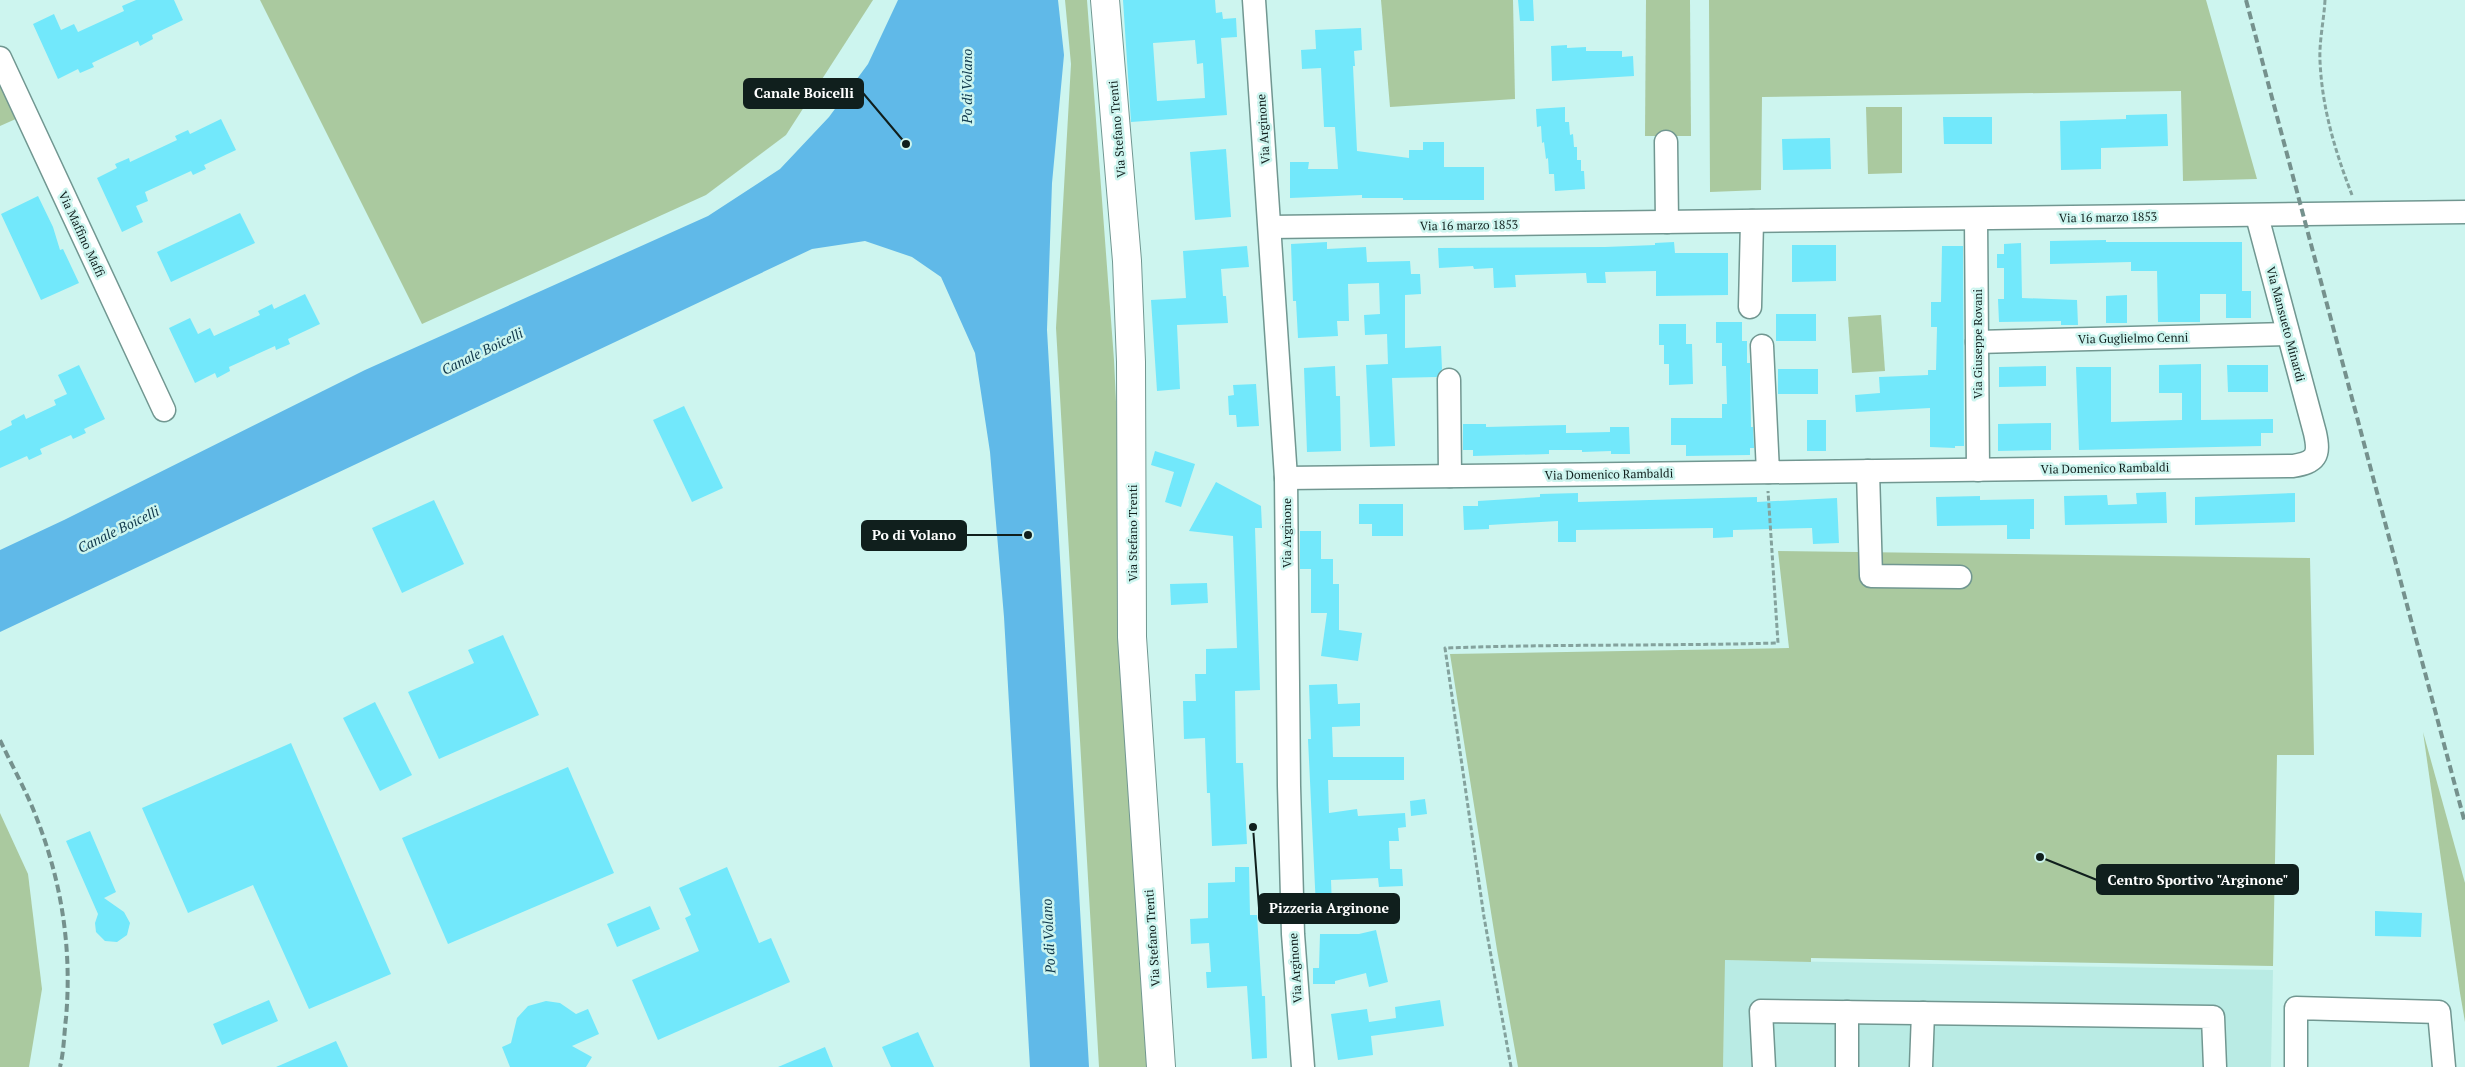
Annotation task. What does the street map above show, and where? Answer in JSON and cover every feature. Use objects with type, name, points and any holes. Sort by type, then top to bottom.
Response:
[{"type":"main road","name":"Via Stefano Trenti","points":[[1105,0],[1125,221],[1129,302],[1132,637],[1161,1067]]},
{"type":"street","name":"Via Arginone","points":[[1254,0],[1286,478],[1288,786],[1292,914],[1303,1067]]},
{"type":"street","name":"Via Maffino Maffi","points":[[0,58],[164,410]]},
{"type":"street","points":[[1666,142],[1667,222]]},
{"type":"street","name":"Via 16 marzo 1853","points":[[1270,227],[2465,212]]},
{"type":"street","name":"Via Mansueto Minardi","points":[[2257,216],[2315,433]]},
{"type":"street","name":"Via Giuseppe Rovani","points":[[1976,219],[1978,470]]},
{"type":"street","points":[[1750,307],[1752,221]]},
{"type":"street","name":"Via Guglielmo Cenni","points":[[1977,342],[2288,334]]},
{"type":"street","points":[[1762,346],[1768,472]]},
{"type":"street","points":[[1449,380],[1450,476]]},
{"type":"street","name":"Via Domenico Rambaldi","points":[[1286,478],[2292,466],[2306,463],[2316,456],[2318,451],[2315,433]]},
{"type":"street","points":[[1868,471],[1871,576],[1960,577]]},
{"type":"street","points":[[2296,1067],[2296,1008],[2439,1012],[2444,1067]]},
{"type":"street","points":[[1764,1067],[1761,1011],[2214,1017],[2215,1067]]},
{"type":"street","points":[[1848,1012],[1848,1067]]},
{"type":"street","points":[[1921,1067],[1923,1013]]},
{"type":"path","points":[[2325,0],[2320,60],[2325,112],[2338,160],[2359,214]]},
{"type":"path","points":[[1511,1067],[1484,917],[1445,648],[1564,644],[1673,646],[1778,643],[1768,472]]},
{"type":"shaded area","points":[[1724,960],[2273,970],[2271,1067],[1723,1067]]},
{"type":"green space","points":[[260,0],[873,0],[786,135],[706,195],[422,324]]},
{"type":"green space","points":[[1065,0],[1087,0],[1114,360],[1148,1067],[1099,1067],[1056,328],[1071,64]]},
{"type":"green space","points":[[1381,0],[1513,0],[1515,99],[1390,107]]},
{"type":"green space","points":[[1646,0],[1690,0],[1691,136],[1645,136]]},
{"type":"green space","points":[[1709,0],[2206,0],[2257,179],[2183,181],[2181,91],[1762,97],[1761,190],[1710,192]]},
{"type":"green space","points":[[0,80],[18,118],[0,126]]},
{"type":"green space","points":[[1866,107],[1902,107],[1902,173],[1868,174]]},
{"type":"green space","points":[[1881,315],[1885,371],[1852,373],[1848,317]]},
{"type":"green space","points":[[1778,551],[2310,558],[2314,755],[2277,755],[2273,966],[1811,958],[1811,962],[1725,960],[1723,1067],[1518,1067],[1497,950],[1450,654],[1789,648]]},
{"type":"green space","points":[[2423,732],[2465,883],[2465,1022],[2460,993]]},
{"type":"green space","points":[[0,813],[28,874],[42,989],[29,1067],[0,1067]]},
{"type":"water","points":[[898,0],[1058,0],[1064,55],[1052,183],[1047,330],[1089,1067],[1030,1067],[1004,617],[990,452],[975,353],[941,277],[912,257],[865,241],[812,249],[0,632],[0,550],[365,370],[708,216],[780,169],[829,117],[868,64]]},
{"type":"building","points":[[136,0],[174,0],[183,20],[152,35],[153,39],[140,46],[138,41],[92,63],[94,67],[80,73],[78,69],[58,79],[33,24],[54,14],[61,30],[74,24],[78,32],[124,11],[122,6]]},
{"type":"building","points":[[1123,0],[1215,0],[1216,13],[1222,12],[1223,19],[1236,18],[1237,37],[1221,38],[1227,115],[1131,122]],"holes":[[[1195,40],[1197,64],[1203,63],[1205,98],[1157,101],[1153,43]]]},
{"type":"building","points":[[1518,0],[1533,0],[1534,21],[1520,21]]},
{"type":"building","points":[[1361,28],[1362,50],[1354,51],[1355,66],[1353,66],[1357,151],[1409,158],[1409,150],[1423,150],[1423,142],[1444,142],[1444,167],[1484,167],[1484,200],[1403,200],[1403,198],[1362,198],[1362,195],[1290,198],[1290,162],[1309,162],[1308,169],[1338,169],[1335,127],[1324,127],[1321,68],[1302,69],[1301,50],[1316,49],[1315,30]]},
{"type":"building","points":[[1567,45],[1567,48],[1586,47],[1586,51],[1622,51],[1622,57],[1633,56],[1634,76],[1552,81],[1551,46]]},
{"type":"building","points":[[1565,107],[1565,122],[1569,122],[1570,135],[1573,134],[1574,147],[1577,147],[1577,160],[1581,160],[1581,171],[1584,171],[1585,189],[1555,191],[1554,174],[1549,174],[1548,158],[1546,159],[1544,142],[1542,143],[1541,126],[1537,127],[1536,109]]},
{"type":"building","points":[[2167,114],[2168,146],[2101,148],[2101,169],[2061,170],[2060,121],[2126,119],[2126,115]]},
{"type":"building","points":[[1943,117],[1992,117],[1992,144],[1944,144]]},
{"type":"building","points":[[221,119],[236,150],[204,165],[206,169],[193,175],[191,171],[145,192],[148,201],[136,206],[143,222],[122,232],[97,178],[117,168],[115,164],[129,158],[130,162],[177,140],[175,136],[188,130],[190,134]]},
{"type":"building","points":[[1830,138],[1831,169],[1783,170],[1782,139]]},
{"type":"building","points":[[1226,149],[1231,217],[1195,220],[1190,152]]},
{"type":"building","points":[[38,196],[53,227],[60,250],[63,249],[79,283],[41,300],[1,214]]},
{"type":"building","points":[[240,213],[255,243],[171,282],[157,252]]},
{"type":"building","points":[[2106,240],[2106,242],[2242,242],[2242,291],[2251,291],[2251,318],[2226,318],[2226,294],[2200,294],[2200,322],[2158,322],[2157,271],[2131,271],[2131,262],[2050,264],[2050,241]]},
{"type":"building","points":[[1327,242],[1327,249],[1366,247],[1367,262],[1410,261],[1411,274],[1420,274],[1421,294],[1405,295],[1405,348],[1441,346],[1442,369],[1437,377],[1392,378],[1395,446],[1370,447],[1366,365],[1388,364],[1387,334],[1365,335],[1364,315],[1380,314],[1379,283],[1348,284],[1349,321],[1337,321],[1338,336],[1298,338],[1296,301],[1293,301],[1291,244]]},
{"type":"building","points":[[1674,242],[1675,253],[1728,253],[1728,295],[1656,296],[1656,271],[1605,272],[1606,283],[1587,283],[1586,273],[1515,275],[1516,287],[1494,288],[1493,268],[1474,269],[1473,266],[1439,268],[1438,248],[1605,247],[1655,245],[1655,243]]},
{"type":"building","points":[[2021,243],[2022,298],[2077,300],[2078,325],[2061,325],[2061,321],[1999,322],[1998,299],[2004,299],[2004,268],[1997,268],[1997,254],[2004,254],[2004,244]]},
{"type":"building","points":[[1792,245],[1836,245],[1836,281],[1792,282]]},
{"type":"building","points":[[1247,246],[1249,267],[1221,269],[1228,323],[1177,325],[1180,389],[1157,391],[1151,300],[1186,298],[1183,251]]},
{"type":"building","points":[[1942,246],[1963,246],[1964,446],[1955,446],[1955,448],[1930,447],[1930,408],[1856,412],[1855,395],[1880,393],[1879,377],[1928,375],[1928,370],[1936,370],[1937,327],[1931,327],[1931,302],[1941,302]]},
{"type":"building","points":[[305,294],[320,324],[288,339],[290,344],[276,350],[275,346],[229,367],[230,371],[217,378],[215,373],[195,383],[169,328],[190,318],[198,334],[210,328],[214,336],[260,315],[258,311],[272,304],[274,309]]},
{"type":"building","points":[[2127,295],[2127,323],[2106,323],[2106,296]]},
{"type":"building","points":[[1776,314],[1816,314],[1816,341],[1776,341]]},
{"type":"building","points":[[1716,322],[1742,322],[1742,341],[1747,341],[1747,363],[1750,363],[1751,427],[1753,427],[1754,448],[1750,448],[1750,455],[1686,456],[1686,445],[1671,445],[1671,418],[1722,418],[1722,404],[1727,404],[1726,366],[1722,366],[1722,343],[1716,343]]},
{"type":"building","points":[[1659,324],[1686,324],[1686,344],[1692,344],[1693,384],[1669,385],[1669,364],[1664,364],[1664,345],[1659,345]]},
{"type":"building","points":[[2201,364],[2201,420],[2273,419],[2273,433],[2261,433],[2261,446],[2079,450],[2076,367],[2111,367],[2111,422],[2182,420],[2182,393],[2159,393],[2159,365]]},
{"type":"building","points":[[79,365],[105,419],[84,429],[86,433],[73,439],[71,435],[40,449],[42,454],[29,460],[27,456],[0,468],[0,431],[12,425],[11,421],[24,414],[26,419],[56,405],[54,400],[67,394],[58,375]]},
{"type":"building","points":[[2227,365],[2268,365],[2268,392],[2228,392]]},
{"type":"building","points":[[1335,366],[1336,396],[1340,396],[1341,451],[1307,452],[1304,368]]},
{"type":"building","points":[[2046,366],[2046,386],[1999,387],[1999,367]]},
{"type":"building","points":[[1778,369],[1818,369],[1818,394],[1778,394]]},
{"type":"building","points":[[1256,384],[1259,426],[1237,427],[1236,415],[1229,415],[1228,396],[1234,395],[1233,385]]},
{"type":"building","points":[[684,406],[723,488],[692,502],[653,420]]},
{"type":"building","points":[[1807,420],[1826,420],[1826,451],[1807,451]]},
{"type":"building","points":[[2051,423],[2051,450],[1998,451],[1998,424]]},
{"type":"building","points":[[1463,424],[1486,424],[1486,427],[1566,425],[1566,433],[1610,432],[1610,427],[1629,427],[1630,454],[1611,454],[1611,451],[1549,450],[1549,454],[1473,456],[1473,450],[1463,450]]},
{"type":"building","points":[[1155,451],[1195,464],[1181,507],[1165,502],[1174,472],[1151,465]]},
{"type":"building","points":[[1216,482],[1261,506],[1262,528],[1255,528],[1260,690],[1235,691],[1236,763],[1243,763],[1247,844],[1212,846],[1210,793],[1207,793],[1205,738],[1184,739],[1183,701],[1196,701],[1195,674],[1206,674],[1206,649],[1237,648],[1233,536],[1189,531]]},
{"type":"building","points":[[2166,492],[2167,523],[2065,525],[2064,496],[2107,495],[2108,505],[2137,504],[2136,493]]},
{"type":"building","points":[[1578,493],[1578,502],[1757,497],[1757,502],[1837,498],[1839,543],[1813,544],[1812,528],[1733,530],[1733,537],[1713,538],[1713,528],[1576,530],[1576,542],[1558,542],[1558,521],[1489,525],[1489,529],[1464,530],[1463,506],[1478,506],[1478,501],[1540,497],[1540,494]]},
{"type":"building","points":[[2295,493],[2295,522],[2195,525],[2195,497]]},
{"type":"building","points":[[1980,496],[1980,500],[2034,499],[2034,529],[2030,529],[2030,539],[2007,539],[2007,525],[1937,526],[1936,497]]},
{"type":"building","points":[[434,500],[464,564],[402,593],[372,528]]},
{"type":"building","points":[[1359,504],[1403,504],[1403,536],[1372,536],[1372,524],[1359,524]]},
{"type":"building","points":[[1300,531],[1321,531],[1321,559],[1333,559],[1333,584],[1339,584],[1339,630],[1362,633],[1358,661],[1321,656],[1327,613],[1311,613],[1311,569],[1300,569]]},
{"type":"building","points":[[1207,583],[1208,603],[1171,605],[1170,584]]},
{"type":"building","points":[[503,635],[539,715],[439,759],[408,692],[474,663],[468,650]]},
{"type":"building","points":[[1337,684],[1338,704],[1360,703],[1360,726],[1332,727],[1333,757],[1404,757],[1404,780],[1328,780],[1329,813],[1357,809],[1358,816],[1405,813],[1406,827],[1398,828],[1399,841],[1389,841],[1390,869],[1402,869],[1403,886],[1379,887],[1378,878],[1331,880],[1332,908],[1316,908],[1308,739],[1311,739],[1309,685]]},
{"type":"building","points":[[375,702],[412,775],[380,791],[343,718]]},
{"type":"building","points":[[291,743],[391,974],[309,1009],[253,885],[188,913],[142,808]]},
{"type":"building","points":[[568,767],[614,873],[448,944],[402,838]]},
{"type":"building","points":[[1425,799],[1427,814],[1411,816],[1410,801]]},
{"type":"building","points":[[90,831],[116,892],[104,898],[124,912],[130,923],[127,935],[117,942],[105,941],[96,932],[95,923],[98,914],[66,841]]},
{"type":"building","points":[[727,867],[759,943],[771,938],[790,982],[658,1040],[632,980],[699,951],[685,918],[691,915],[679,888]]},
{"type":"building","points":[[1235,867],[1249,867],[1250,915],[1257,915],[1262,996],[1265,996],[1267,1058],[1252,1059],[1247,986],[1207,988],[1206,972],[1211,972],[1209,943],[1191,944],[1190,919],[1208,918],[1208,883],[1235,882]]},
{"type":"building","points":[[650,906],[660,929],[617,947],[607,924]]},
{"type":"building","points":[[2375,911],[2422,913],[2421,937],[2375,936]]},
{"type":"building","points":[[1376,930],[1388,982],[1369,987],[1366,973],[1335,981],[1335,984],[1313,984],[1313,968],[1319,968],[1320,934],[1359,934]]},
{"type":"building","points":[[269,1000],[278,1021],[222,1045],[213,1024]]},
{"type":"building","points":[[1440,1000],[1444,1026],[1371,1036],[1373,1055],[1338,1060],[1331,1014],[1367,1009],[1369,1022],[1396,1018],[1395,1007]]},
{"type":"building","points":[[546,1001],[560,1003],[576,1014],[588,1009],[599,1034],[572,1046],[592,1057],[586,1067],[510,1067],[502,1047],[511,1043],[517,1018],[528,1006]]},
{"type":"building","points":[[918,1032],[934,1067],[891,1067],[882,1047]]},
{"type":"building","points":[[336,1041],[348,1067],[276,1067]]},
{"type":"building","points":[[825,1047],[833,1067],[778,1067]]},
{"type":"railway","points":[[2246,0],[2465,823]]},
{"type":"railway","points":[[0,740],[37,819],[46,843],[59,892],[68,967],[68,993],[60,1067]]},
{"type":"place","name":"Canale Boicelli","points":[[906,144]]},
{"type":"place","name":"Po di Volano","points":[[1028,535]]},
{"type":"place","name":"Pizzeria Arginone","points":[[1253,827]]},
{"type":"place","name":"Centro Sportivo \"Arginone\"","points":[[2040,857]]}]
